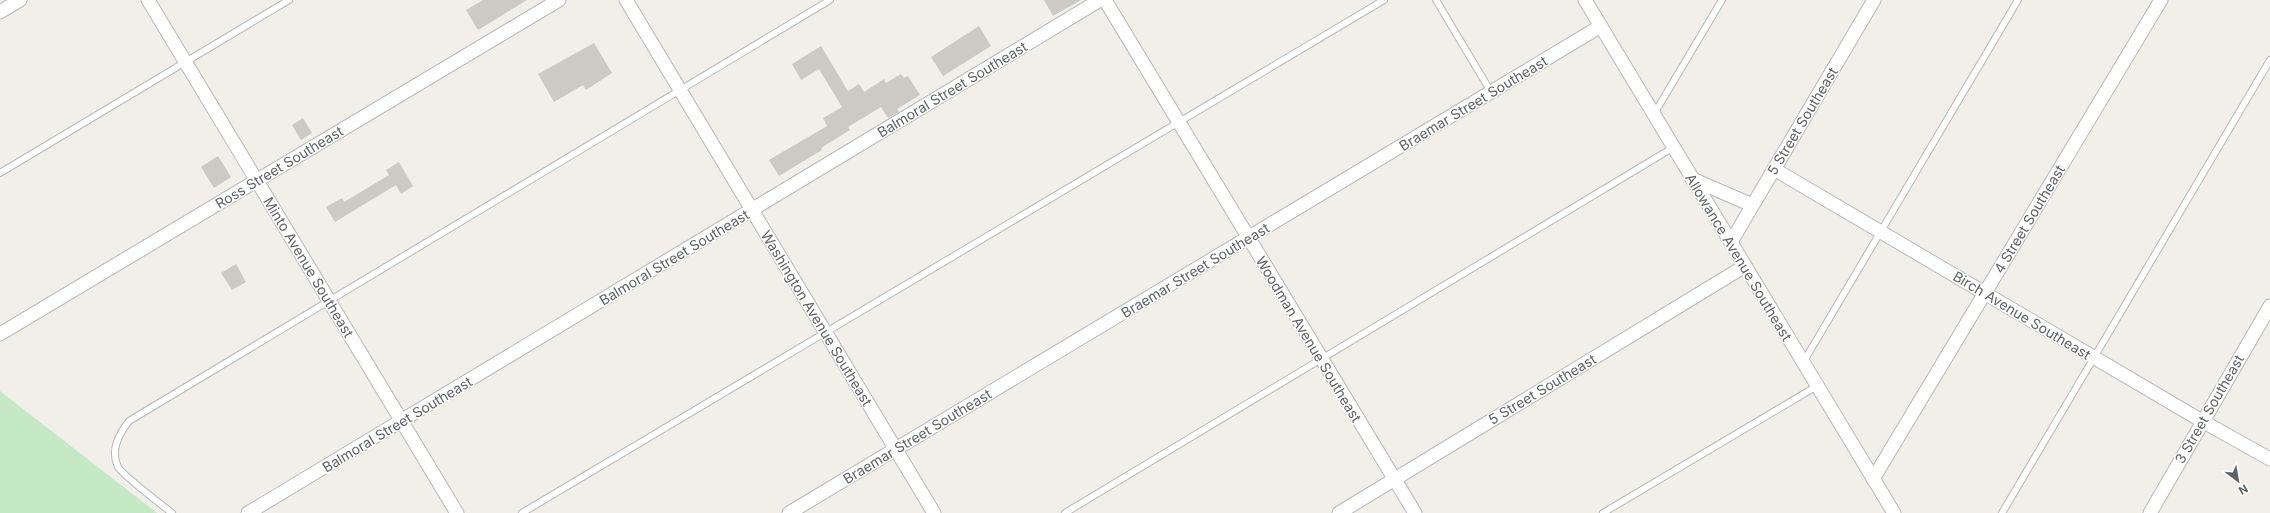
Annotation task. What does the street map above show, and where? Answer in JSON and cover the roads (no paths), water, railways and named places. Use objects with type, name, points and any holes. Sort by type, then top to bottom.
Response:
[{"type":"street","points":[[0,12],[20,0]]},
{"type":"street","name":"Minto Avenue Southeast","points":[[148,0],[457,513]]},
{"type":"street","name":"Ross Street Southeast","points":[[0,334],[559,0]]},
{"type":"street","name":"Washington Avenue Southeast","points":[[626,0],[934,513]]},
{"type":"street","name":"Balmoral Street Southeast","points":[[248,513],[1100,0]]},
{"type":"street","name":"Woodman Avenue Southeast","points":[[1105,0],[1415,513]]},
{"type":"street","name":"Allowance Avenue Southeast","points":[[1585,0],[1873,479],[1888,511]]},
{"type":"street","name":"5 Street Southeast","points":[[1730,242],[1874,0]]},
{"type":"street","name":"4 Street Southeast","points":[[1873,479],[2161,0]]},
{"type":"street","name":"Braemar Street Southeast","points":[[789,513],[1601,26]]},
{"type":"street","name":"Birch Avenue Southeast","points":[[1774,169],[2202,421],[2270,459]]},
{"type":"street","points":[[1692,179],[1752,206]]},
{"type":"street","name":"5 Street Southeast","points":[[1339,513],[1745,266]]},
{"type":"street","name":"3 Street Southeast","points":[[2150,513],[2270,306]]},
{"type":"lane","points":[[0,174],[289,0]]},
{"type":"lane","points":[[172,513],[118,468],[115,450],[119,434],[129,421],[830,0]]},
{"type":"lane","points":[[522,513],[1384,0]]},
{"type":"lane","points":[[1436,0],[1491,92]]},
{"type":"lane","points":[[1654,114],[1722,0]]},
{"type":"lane","points":[[1803,362],[2018,0]]},
{"type":"lane","points":[[2002,513],[2270,60]]},
{"type":"lane","points":[[1065,513],[1674,147]]},
{"type":"lane","points":[[1603,513],[1817,386]]}]
